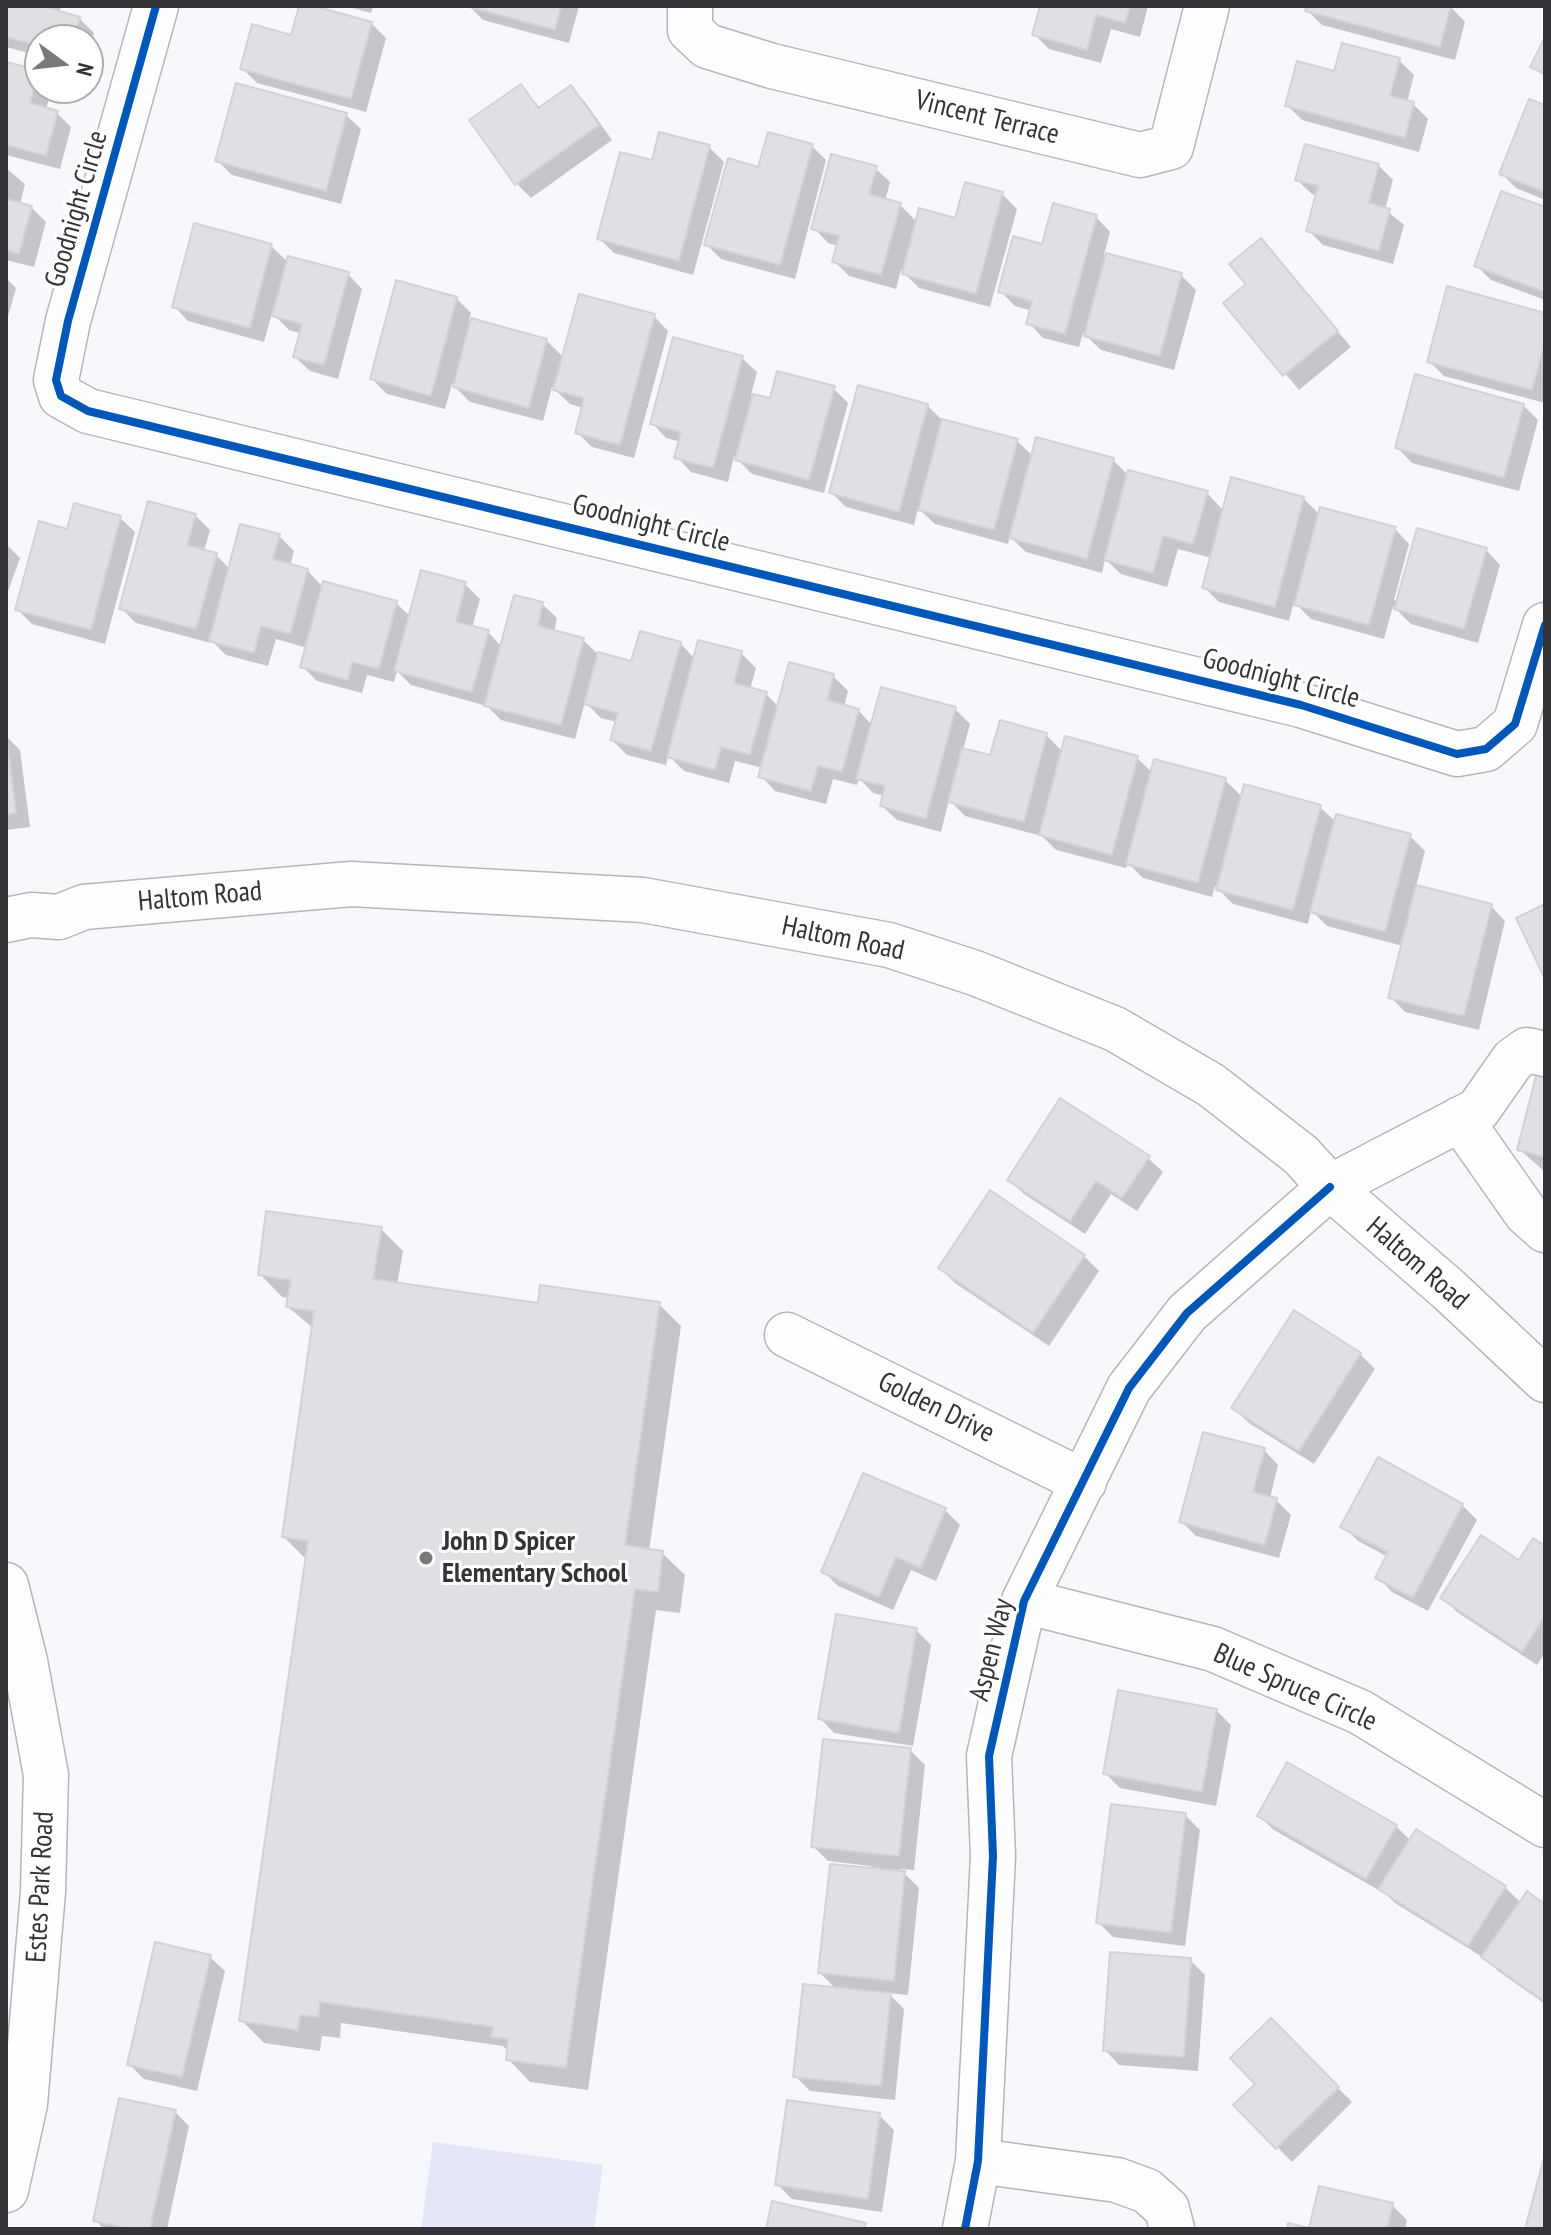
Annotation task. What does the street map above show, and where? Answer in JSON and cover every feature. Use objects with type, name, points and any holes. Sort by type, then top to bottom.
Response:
[{"type":"street","name":"Goodnight Circle","points":[[156,6],[68,321],[56,380],[61,396],[88,411],[1301,705],[1457,754],[1486,749],[1515,724],[1545,625]]},
{"type":"street","name":"Vincent Terrace","points":[[690,6],[690,30],[707,46],[772,66],[1140,155],[1171,147],[1207,6]]},
{"type":"street","name":"Haltom Road","points":[[6,920],[31,915],[59,917],[84,907],[351,884],[643,900],[889,945],[975,973],[1115,1029],[1211,1085],[1301,1155],[1330,1187],[1449,1290],[1545,1380]]},
{"type":"street","name":"Aspen Way","points":[[965,2229],[978,2161],[993,1856],[989,1756],[1024,1601],[1129,1388],[1187,1313],[1330,1187],[1478,1110],[1513,1060],[1527,1050],[1545,1054]]},
{"type":"street","points":[[1460,1119],[1526,1213],[1545,1230]]},
{"type":"street","name":"Golden Drive","points":[[787,1335],[1084,1482]]},
{"type":"street","name":"Estes Park Road","points":[[6,1585],[25,1661],[46,1775],[43,1892],[6,2190]]},
{"type":"street","name":"Blue Spruce Circle","points":[[1024,1601],[1213,1649],[1360,1712],[1545,1825]]},
{"type":"street","points":[[978,2161],[1117,2180],[1147,2191],[1167,2209],[1172,2229]]},
{"type":"shaded area","points":[[433,2142],[603,2165],[594,2229],[421,2229]]},
{"type":"building","points":[[6,6],[43,6],[80,17],[78,24],[24,24],[24,42],[6,37]]},
{"type":"building","points":[[299,6],[314,6],[372,22],[351,99],[240,69],[252,24],[291,35]]},
{"type":"building","points":[[466,6],[561,6],[555,30]]},
{"type":"building","points":[[1040,6],[1130,6],[1125,23],[1096,15],[1087,50],[1032,35]]},
{"type":"building","points":[[1306,6],[1451,6],[1440,47],[1305,11]]},
{"type":"building","points":[[1545,37],[1545,74],[1530,67]]},
{"type":"building","points":[[1342,43],[1400,58],[1390,96],[1414,102],[1405,138],[1285,106],[1297,61],[1334,71]]},
{"type":"building","points":[[6,62],[24,66],[24,104],[58,111],[46,156],[6,145]]},
{"type":"building","points":[[236,83],[347,113],[326,191],[215,161]]},
{"type":"building","points":[[521,84],[538,108],[571,85],[599,125],[515,185],[469,120]]},
{"type":"building","points":[[1529,99],[1545,105],[1545,192],[1499,174]]},
{"type":"building","points":[[659,132],[710,145],[679,261],[597,239],[620,152],[652,160]]},
{"type":"building","points":[[768,132],[813,144],[780,265],[704,245],[728,158],[758,167]]},
{"type":"building","points":[[1305,144],[1379,164],[1369,203],[1390,209],[1379,251],[1306,231],[1318,186],[1295,180]]},
{"type":"building","points":[[831,154],[877,166],[869,194],[901,203],[881,275],[832,262],[839,236],[811,229]]},
{"type":"building","points":[[965,182],[1003,192],[976,294],[902,274],[919,208],[955,218]]},
{"type":"building","points":[[1501,191],[1545,207],[1545,292],[1474,266]]},
{"type":"building","points":[[6,199],[32,206],[19,254],[6,250]]},
{"type":"building","points":[[1053,203],[1097,215],[1065,334],[1026,324],[1032,301],[998,292],[1013,236],[1042,244]]},
{"type":"building","points":[[194,223],[272,244],[250,328],[172,307]]},
{"type":"building","points":[[1261,238],[1338,331],[1283,376],[1223,303],[1246,284],[1229,264]]},
{"type":"building","points":[[1106,253],[1182,273],[1160,356],[1084,336]]},
{"type":"building","points":[[288,256],[349,272],[324,365],[293,357],[302,324],[272,316]]},
{"type":"building","points":[[396,280],[457,297],[431,396],[370,379]]},
{"type":"building","points":[[1447,286],[1545,313],[1545,341],[1532,390],[1427,362]]},
{"type":"building","points":[[579,294],[655,314],[620,445],[575,433],[584,398],[553,390]]},
{"type":"building","points":[[471,318],[547,339],[529,408],[453,387]]},
{"type":"building","points":[[673,337],[743,356],[713,468],[674,458],[681,432],[650,424]]},
{"type":"building","points":[[777,371],[835,386],[809,480],[735,460],[753,394],[770,398]]},
{"type":"building","points":[[1415,374],[1524,404],[1504,478],[1395,448]]},
{"type":"building","points":[[858,385],[928,404],[899,512],[829,493]]},
{"type":"building","points":[[942,419],[1018,439],[994,530],[918,510]]},
{"type":"building","points":[[1036,437],[1114,458],[1087,559],[1009,538]]},
{"type":"building","points":[[1128,470],[1208,491],[1193,544],[1163,536],[1153,573],[1104,560]]},
{"type":"building","points":[[1231,477],[1304,497],[1275,607],[1202,588]]},
{"type":"building","points":[[148,501],[196,514],[187,545],[217,553],[196,629],[119,609]]},
{"type":"building","points":[[74,503],[121,516],[91,630],[15,610],[39,521],[67,529]]},
{"type":"building","points":[[1320,507],[1396,527],[1369,625],[1294,605]]},
{"type":"building","points":[[240,524],[280,534],[273,559],[308,569],[290,634],[261,626],[254,653],[209,641]]},
{"type":"building","points":[[1417,528],[1487,548],[1464,629],[1394,609]]},
{"type":"building","points":[[421,570],[466,582],[456,622],[489,630],[472,692],[394,671]]},
{"type":"building","points":[[323,581],[397,601],[379,669],[352,662],[348,680],[300,667]]},
{"type":"building","points":[[514,595],[543,602],[538,626],[584,638],[561,725],[484,706]]},
{"type":"building","points":[[640,631],[681,642],[651,751],[610,740],[618,713],[584,704],[598,652],[631,661]]},
{"type":"building","points":[[698,640],[742,651],[734,683],[767,692],[750,755],[721,747],[715,770],[667,757]]},
{"type":"building","points":[[789,662],[834,674],[827,700],[859,709],[842,772],[818,766],[811,791],[758,777]]},
{"type":"building","points":[[881,687],[956,707],[926,819],[880,806],[885,786],[856,779]]},
{"type":"building","points":[[1000,720],[1047,733],[1024,822],[948,802],[962,748],[990,755]]},
{"type":"building","points":[[6,733],[16,813],[6,814]]},
{"type":"building","points":[[1065,736],[1138,756],[1112,855],[1039,835]]},
{"type":"building","points":[[1154,759],[1226,778],[1198,883],[1126,864]]},
{"type":"building","points":[[1244,784],[1321,805],[1293,910],[1216,890]]},
{"type":"building","points":[[1336,814],[1411,834],[1385,932],[1310,912]]},
{"type":"building","points":[[1416,885],[1492,904],[1464,1016],[1388,998]]},
{"type":"building","points":[[1545,904],[1545,979],[1516,918]]},
{"type":"building","points":[[1537,1072],[1545,1074],[1545,1157],[1517,1150]]},
{"type":"building","points":[[1060,1098],[1150,1156],[1122,1198],[1096,1181],[1070,1221],[1007,1180]]},
{"type":"building","points":[[990,1190],[1085,1255],[1033,1333],[938,1268]]},
{"type":"building","points":[[266,1211],[382,1227],[373,1279],[538,1303],[540,1285],[660,1302],[625,1545],[663,1551],[658,1592],[635,1589],[566,2068],[506,2060],[508,2039],[491,2037],[493,2027],[320,2002],[318,2017],[300,2015],[298,2030],[239,2021],[308,1541],[282,1537],[314,1311],[286,1307],[291,1280],[258,1275]]},
{"type":"building","points":[[1294,1310],[1361,1353],[1299,1451],[1231,1408]]},
{"type":"building","points":[[1203,1432],[1265,1448],[1253,1492],[1277,1498],[1265,1545],[1179,1522]]},
{"type":"building","points":[[1378,1457],[1463,1504],[1413,1598],[1375,1578],[1388,1552],[1340,1527]]},
{"type":"building","points":[[863,1473],[946,1508],[921,1568],[896,1557],[879,1597],[821,1572]]},
{"type":"building","points":[[1481,1535],[1519,1560],[1533,1538],[1545,1546],[1545,1616],[1522,1652],[1440,1598]]},
{"type":"building","points":[[836,1614],[917,1628],[899,1733],[818,1719]]},
{"type":"building","points":[[1118,1690],[1217,1709],[1202,1792],[1103,1774]]},
{"type":"building","points":[[823,1739],[911,1748],[899,1856],[811,1847]]},
{"type":"building","points":[[1287,1762],[1397,1825],[1366,1879],[1257,1816]]},
{"type":"building","points":[[1111,1804],[1186,1813],[1171,1933],[1096,1923]]},
{"type":"building","points":[[1416,1829],[1506,1886],[1468,1946],[1378,1889]]},
{"type":"building","points":[[830,1864],[905,1871],[894,1981],[818,1973]]},
{"type":"building","points":[[1527,1891],[1545,1904],[1545,2002],[1481,1957]]},
{"type":"building","points":[[155,1942],[211,1955],[182,2077],[127,2065]]},
{"type":"building","points":[[1110,1952],[1191,1958],[1184,2057],[1103,2051]]},
{"type":"building","points":[[803,1984],[891,1993],[881,2086],[793,2077]]},
{"type":"building","points":[[1271,2018],[1339,2087],[1276,2149],[1233,2105],[1255,2084],[1230,2058]]},
{"type":"building","points":[[119,2098],[176,2110],[150,2229],[131,2229],[93,2221]]},
{"type":"building","points":[[787,2100],[880,2113],[868,2199],[775,2185]]},
{"type":"building","points":[[1545,2154],[1545,2229],[1525,2229]]},
{"type":"building","points":[[1319,2186],[1393,2203],[1387,2229],[1287,2229],[1288,2223],[1309,2228]]},
{"type":"building","points":[[772,2201],[866,2223],[864,2229],[766,2229]]},
{"type":"cycle path","points":[[156,6],[68,321],[56,380],[61,396],[88,411],[1301,705],[1457,754],[1486,749],[1515,724],[1545,625]]},
{"type":"cycle path","points":[[965,2229],[978,2161],[993,1856],[989,1756],[1024,1601],[1129,1388],[1187,1313],[1330,1187]]},
{"type":"place","name":"John D Spicer Elementary School","points":[[426,1558]]}]
